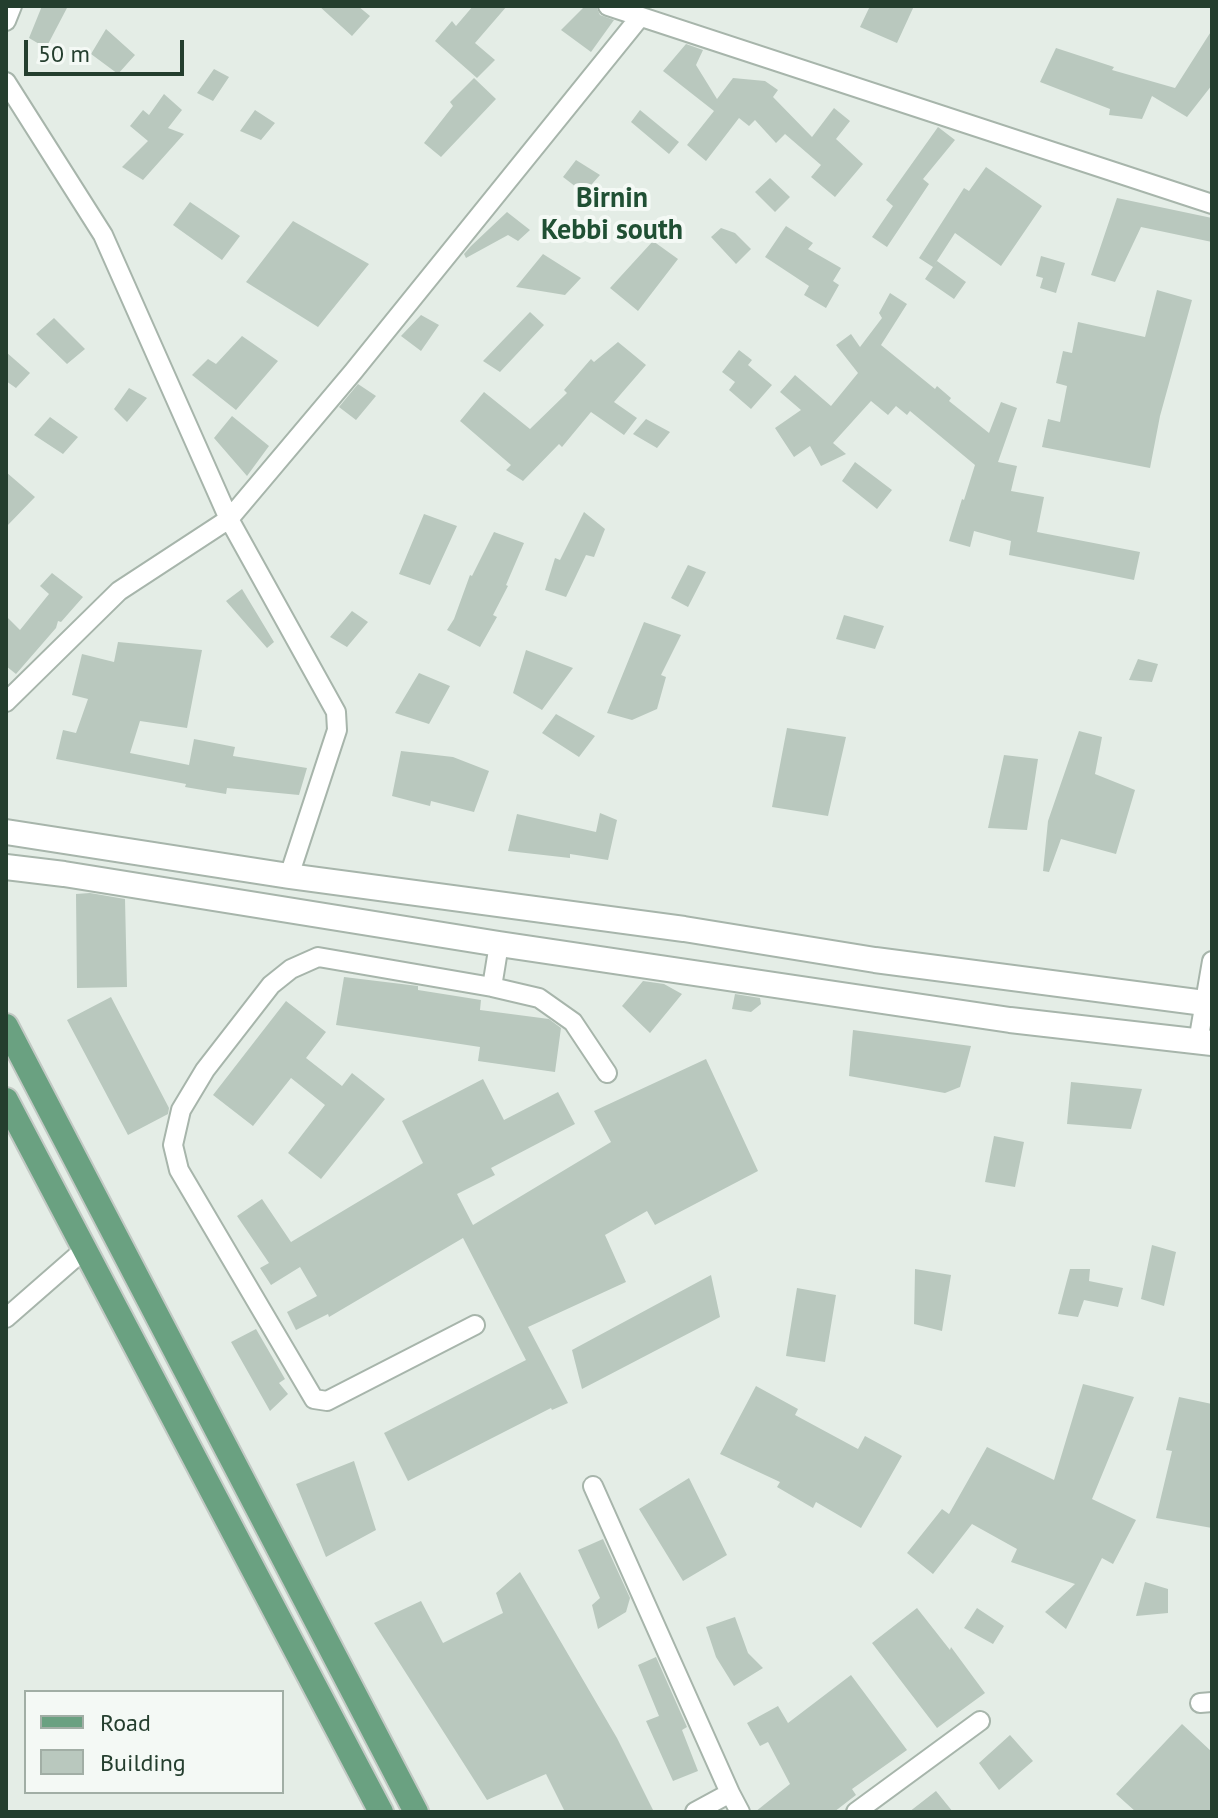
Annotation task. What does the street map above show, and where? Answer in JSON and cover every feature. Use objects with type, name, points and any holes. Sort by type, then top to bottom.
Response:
[{"type":"main road","points":[[6,1026],[416,1812]]},
{"type":"main road","points":[[6,1100],[381,1812]]},
{"type":"street","points":[[6,21],[12,6]]},
{"type":"street","points":[[608,6],[1212,204]]},
{"type":"street","points":[[6,702],[119,591],[229,519],[353,372],[640,17]]},
{"type":"street","points":[[6,82],[103,235],[229,519],[336,712],[337,730],[289,876]]},
{"type":"street","points":[[6,832],[289,876],[684,929],[875,960],[1209,1004]]},
{"type":"street","points":[[6,867],[1010,1020],[1205,1042],[1212,961]]},
{"type":"street","points":[[492,987],[507,905]]},
{"type":"street","points":[[475,1325],[327,1401],[314,1399],[179,1170],[173,1145],[181,1110],[205,1070],[271,985],[291,969],[318,957],[539,998],[573,1022],[607,1073]]},
{"type":"street","points":[[6,1318],[85,1249]]},
{"type":"street","points":[[593,1486],[740,1812]]},
{"type":"street","points":[[856,1812],[980,1721]]},
{"type":"street","points":[[695,1812],[730,1793]]},
{"type":"building","points":[[42,6],[68,6],[46,48],[29,38]]},
{"type":"building","points":[[319,6],[358,6],[370,16],[352,36]]},
{"type":"building","points":[[473,6],[507,6],[475,43],[495,60],[477,78],[435,41],[452,21],[456,26]]},
{"type":"building","points":[[585,6],[596,6],[600,15],[614,20],[591,52],[561,30]]},
{"type":"building","points":[[870,6],[914,6],[897,43],[860,27]]},
{"type":"building","points":[[106,29],[135,55],[118,74],[91,54]]},
{"type":"building","points":[[1212,30],[1212,85],[1187,117],[1152,96],[1142,119],[1109,115],[1110,109],[1040,82],[1056,48],[1114,67],[1112,70],[1175,88]]},
{"type":"building","points":[[686,44],[703,50],[696,65],[717,99],[733,78],[765,81],[778,90],[773,97],[812,137],[834,108],[850,121],[836,139],[863,164],[835,197],[811,177],[821,165],[785,134],[776,143],[755,120],[749,126],[739,118],[706,161],[687,145],[714,111],[663,71]]},
{"type":"building","points":[[214,69],[229,77],[213,101],[197,93]]},
{"type":"building","points":[[474,78],[496,99],[441,157],[424,143],[453,106],[450,102]]},
{"type":"building","points":[[164,94],[182,110],[168,128],[184,134],[143,180],[122,167],[148,141],[130,126],[143,110],[149,115]]},
{"type":"building","points":[[255,110],[275,123],[261,140],[240,131]]},
{"type":"building","points":[[640,110],[679,142],[669,154],[631,122]]},
{"type":"building","points":[[938,127],[955,140],[923,179],[929,184],[887,247],[872,237],[893,206],[886,200]]},
{"type":"building","points":[[576,160],[600,175],[584,193],[563,177]]},
{"type":"building","points":[[986,167],[1042,206],[1001,266],[955,233],[933,267],[919,258],[964,188],[969,191]]},
{"type":"building","points":[[770,178],[790,197],[775,212],[755,192]]},
{"type":"building","points":[[1117,198],[1212,218],[1212,242],[1141,227],[1115,282],[1091,275]]},
{"type":"building","points":[[190,202],[240,236],[222,260],[173,225]]},
{"type":"building","points":[[507,212],[530,230],[518,241],[508,235],[466,258],[464,254],[471,246]]},
{"type":"building","points":[[293,221],[369,264],[318,327],[246,282]]},
{"type":"building","points":[[786,226],[813,243],[808,249],[841,268],[833,281],[839,285],[826,308],[804,295],[809,286],[765,257]]},
{"type":"building","points":[[721,228],[735,233],[751,249],[736,264],[711,237]]},
{"type":"building","points":[[653,241],[678,259],[638,311],[610,288]]},
{"type":"building","points":[[543,254],[581,278],[565,295],[516,287]]},
{"type":"building","points":[[1041,256],[1065,263],[1056,293],[1040,288],[1043,278],[1036,276]]},
{"type":"building","points":[[937,261],[966,282],[954,299],[925,279]]},
{"type":"building","points":[[1157,290],[1192,300],[1160,416],[1150,468],[1042,447],[1048,419],[1060,422],[1067,386],[1056,383],[1063,351],[1072,353],[1078,322],[1145,337]]},
{"type":"building","points":[[890,293],[907,304],[881,345],[935,389],[937,386],[951,398],[949,401],[989,433],[1001,402],[1017,408],[998,462],[1017,466],[1011,491],[1044,497],[1037,532],[1140,552],[1134,580],[1009,555],[1011,541],[974,531],[970,547],[949,541],[975,465],[910,411],[907,415],[896,406],[888,415],[871,401],[833,443],[846,454],[821,466],[810,446],[794,457],[775,428],[801,410],[780,392],[795,375],[831,406],[858,373],[836,345],[851,334],[860,347],[882,318],[879,313]]},
{"type":"building","points":[[530,312],[544,325],[500,372],[483,361]]},
{"type":"building","points":[[421,315],[439,325],[421,351],[401,336]]},
{"type":"building","points":[[54,318],[85,349],[67,364],[36,334]]},
{"type":"building","points":[[242,336],[278,361],[236,410],[192,375],[208,359],[216,364]]},
{"type":"building","points":[[618,342],[646,365],[614,402],[637,418],[624,435],[591,412],[562,447],[559,444],[523,481],[506,470],[511,465],[460,421],[484,392],[530,429],[567,393],[564,390],[591,359],[594,362]]},
{"type":"building","points":[[739,350],[752,360],[748,365],[772,385],[751,409],[729,390],[735,382],[722,372]]},
{"type":"building","points":[[6,352],[30,373],[16,388],[6,381]]},
{"type":"building","points":[[358,384],[376,396],[356,420],[339,407]]},
{"type":"building","points":[[129,388],[147,398],[127,422],[114,409]]},
{"type":"building","points":[[232,416],[269,446],[247,476],[214,438]]},
{"type":"building","points":[[50,417],[78,437],[63,454],[34,435]]},
{"type":"building","points":[[646,419],[670,432],[657,448],[633,434]]},
{"type":"building","points":[[855,462],[892,490],[877,509],[842,481]]},
{"type":"building","points":[[6,472],[35,497],[6,527]]},
{"type":"building","points":[[584,512],[605,529],[594,557],[586,555],[566,597],[545,590],[555,558],[560,560]]},
{"type":"building","points":[[424,514],[457,526],[430,585],[399,574]]},
{"type":"building","points":[[494,532],[524,543],[493,615],[497,617],[480,647],[447,630],[470,575]]},
{"type":"building","points":[[688,565],[706,572],[688,607],[671,598]]},
{"type":"building","points":[[52,573],[83,597],[61,622],[58,621],[56,628],[16,674],[6,666],[6,616],[20,630],[49,594],[40,586]]},
{"type":"building","points":[[242,589],[274,642],[267,648],[226,601]]},
{"type":"building","points":[[352,611],[368,622],[347,647],[330,637]]},
{"type":"building","points":[[844,615],[884,626],[875,649],[836,639]]},
{"type":"building","points":[[644,622],[681,635],[661,675],[666,677],[657,709],[632,720],[607,713]]},
{"type":"building","points":[[118,642],[202,650],[187,728],[140,721],[130,753],[189,765],[194,739],[235,747],[233,756],[307,768],[299,795],[227,788],[226,794],[56,759],[63,730],[76,733],[88,699],[72,695],[82,654],[114,662]]},
{"type":"building","points":[[526,650],[573,668],[542,710],[513,693]]},
{"type":"building","points":[[1138,659],[1158,664],[1152,682],[1129,680]]},
{"type":"building","points":[[419,673],[450,686],[429,724],[395,713]]},
{"type":"building","points":[[556,714],[595,736],[579,757],[542,733]]},
{"type":"building","points":[[787,728],[846,737],[828,816],[772,807]]},
{"type":"building","points":[[1079,731],[1102,737],[1095,774],[1135,790],[1116,854],[1061,839],[1049,872],[1043,871],[1048,821]]},
{"type":"building","points":[[401,751],[453,757],[489,771],[474,812],[431,801],[430,806],[392,796]]},
{"type":"building","points":[[1004,755],[1038,759],[1027,830],[988,828]]},
{"type":"building","points":[[600,813],[617,820],[608,860],[570,854],[570,858],[508,851],[517,814],[596,832]]},
{"type":"building","points":[[90,893],[125,899],[127,987],[77,988],[76,894]]},
{"type":"building","points":[[344,977],[418,986],[418,990],[481,1000],[480,1010],[549,1019],[561,1028],[555,1072],[478,1061],[480,1047],[336,1025]]},
{"type":"building","points":[[643,981],[664,984],[682,994],[650,1033],[622,1006]]},
{"type":"building","points":[[735,994],[760,998],[761,1004],[751,1012],[732,1009]]},
{"type":"building","points":[[111,997],[169,1108],[168,1114],[128,1135],[67,1020]]},
{"type":"building","points":[[286,1001],[326,1032],[306,1058],[342,1086],[352,1073],[385,1099],[321,1179],[288,1153],[325,1105],[291,1078],[253,1126],[213,1095]]},
{"type":"building","points":[[853,1030],[971,1046],[960,1087],[945,1093],[849,1076]]},
{"type":"building","points":[[706,1059],[758,1171],[655,1225],[647,1211],[605,1235],[626,1282],[528,1327],[568,1403],[551,1408],[408,1481],[384,1433],[526,1360],[463,1238],[329,1317],[328,1314],[296,1330],[287,1312],[317,1296],[300,1267],[271,1285],[260,1268],[269,1263],[237,1216],[262,1199],[291,1242],[423,1163],[402,1121],[483,1079],[504,1120],[558,1092],[575,1124],[491,1168],[495,1175],[457,1194],[473,1225],[611,1142],[594,1111]]},
{"type":"building","points":[[1071,1082],[1142,1089],[1131,1129],[1067,1124]]},
{"type":"building","points":[[994,1136],[1024,1142],[1015,1187],[985,1182]]},
{"type":"building","points":[[1152,1245],[1176,1252],[1164,1306],[1141,1299]]},
{"type":"building","points":[[915,1269],[951,1275],[942,1331],[914,1324]]},
{"type":"building","points":[[1070,1269],[1090,1269],[1089,1281],[1123,1288],[1118,1307],[1084,1300],[1078,1317],[1058,1314]]},
{"type":"building","points":[[711,1275],[720,1317],[582,1389],[572,1350]]},
{"type":"building","points":[[797,1288],[836,1295],[825,1362],[786,1356]]},
{"type":"building","points":[[256,1329],[285,1379],[279,1383],[288,1394],[270,1411],[231,1342]]},
{"type":"building","points":[[1083,1384],[1134,1397],[1092,1499],[1136,1520],[1113,1564],[1102,1558],[1066,1629],[1045,1612],[1075,1584],[1011,1562],[1017,1549],[972,1524],[933,1574],[907,1553],[942,1509],[949,1514],[987,1447],[1054,1480]]},
{"type":"building","points":[[756,1386],[798,1409],[795,1415],[858,1449],[865,1436],[902,1456],[861,1528],[816,1502],[813,1508],[777,1487],[780,1482],[720,1454]]},
{"type":"building","points":[[1179,1397],[1212,1404],[1212,1528],[1156,1518],[1172,1451],[1166,1450]]},
{"type":"building","points":[[354,1461],[376,1530],[326,1557],[296,1484]]},
{"type":"building","points":[[689,1478],[727,1555],[683,1581],[639,1509]]},
{"type":"building","points":[[603,1539],[630,1598],[626,1612],[598,1629],[592,1605],[600,1598],[578,1550]]},
{"type":"building","points":[[520,1572],[617,1738],[654,1812],[565,1812],[546,1774],[487,1800],[374,1623],[421,1601],[443,1643],[503,1613],[496,1593]]},
{"type":"building","points":[[1145,1582],[1168,1589],[1168,1613],[1136,1616]]},
{"type":"building","points":[[917,1608],[985,1693],[937,1728],[872,1643]]},
{"type":"building","points":[[977,1608],[1004,1626],[993,1644],[964,1628]]},
{"type":"building","points":[[735,1617],[748,1653],[763,1668],[734,1686],[716,1657],[706,1627]]},
{"type":"building","points":[[656,1657],[687,1727],[682,1730],[698,1771],[673,1781],[646,1721],[659,1716],[638,1665]]},
{"type":"building","points":[[851,1675],[907,1750],[852,1789],[856,1795],[834,1812],[755,1812],[790,1784],[768,1742],[760,1746],[747,1723],[778,1706],[788,1723]]},
{"type":"building","points":[[1182,1724],[1212,1752],[1212,1812],[1136,1812],[1116,1794]]},
{"type":"building","points":[[1010,1735],[1033,1761],[999,1790],[979,1763]]},
{"type":"building","points":[[936,1791],[953,1812],[909,1812]]},
{"type":"district","name":"Birnin Kebbi south","points":[[612,215]]}]
